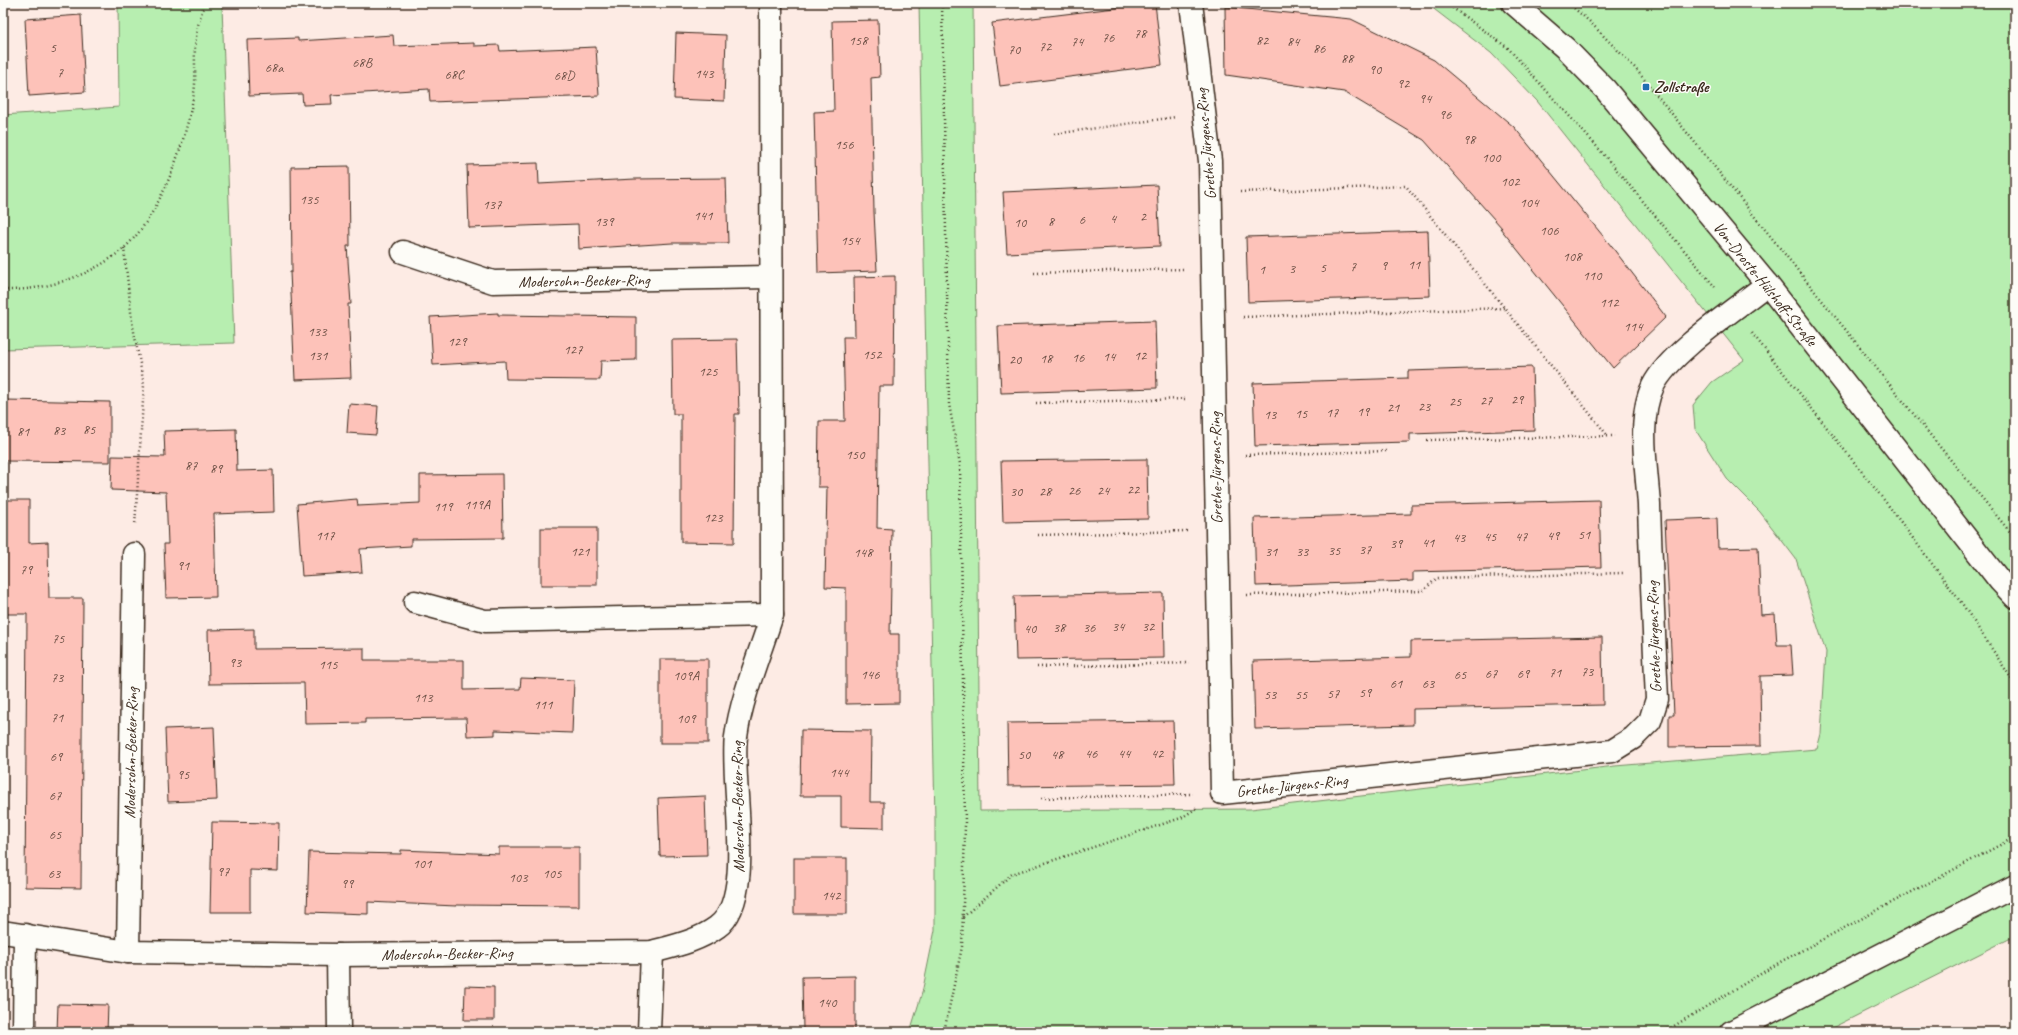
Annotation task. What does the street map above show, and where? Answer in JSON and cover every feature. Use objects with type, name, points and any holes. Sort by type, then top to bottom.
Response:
[{"type":"street","name":"Modersohn-Becker-Ring","points":[[3,932],[128,952],[338,956],[652,952],[682,944],[718,927],[733,908],[739,880],[736,738],[743,706],[772,615],[770,277],[771,3]]},
{"type":"street","name":"Grethe-Jürgens-Ring","points":[[1191,3],[1210,161],[1222,793],[1612,751],[1633,738],[1650,721],[1657,699],[1644,452],[1645,410],[1652,387],[1665,367],[1767,284]]},
{"type":"street","name":"Von-Droste-Hülshoff-Straße","points":[[1513,3],[1566,48],[1605,89],[1767,284],[2000,581],[2015,597]]},
{"type":"street","name":"Modersohn-Becker-Ring","points":[[403,252],[493,282],[770,277]]},
{"type":"street","name":"Modersohn-Becker-Ring","points":[[128,952],[134,554]]},
{"type":"street","name":"Von-Droste-Hülshoff-Straße","points":[[2000,581],[2015,611]]},
{"type":"street","points":[[415,602],[485,622],[772,615]]},
{"type":"street","points":[[1730,1032],[2015,886]]},
{"type":"street","points":[[24,1032],[25,935]]},
{"type":"street","points":[[649,1032],[652,952]]},
{"type":"street","points":[[338,956],[339,1032]]},
{"type":"path","points":[[3,290],[17,290],[60,283],[95,268],[124,248],[147,222],[166,186],[187,127],[194,91],[196,39],[200,17],[205,3]]},
{"type":"path","points":[[287,3],[307,6],[419,3]]},
{"type":"path","points":[[942,3],[949,404],[960,464],[965,824],[962,947],[944,1032]]},
{"type":"path","points":[[1446,3],[1508,48],[1599,149],[1734,310],[1888,505],[1963,605],[2015,684]]},
{"type":"path","points":[[1568,3],[1590,21],[1635,68],[2015,538]]},
{"type":"path","points":[[1054,134],[1204,112]]},
{"type":"path","points":[[1211,193],[1406,186],[1608,436]]},
{"type":"path","points":[[124,248],[132,321],[144,385],[134,554]]},
{"type":"path","points":[[1034,273],[1212,268]]},
{"type":"path","points":[[1213,318],[1504,308]]},
{"type":"path","points":[[1036,403],[1214,399]]},
{"type":"path","points":[[1427,440],[1645,436]]},
{"type":"path","points":[[1216,456],[1388,450]]},
{"type":"path","points":[[1038,535],[1218,530]]},
{"type":"path","points":[[1218,596],[1422,591],[1437,578],[1651,572]]},
{"type":"path","points":[[1037,667],[1220,662]]},
{"type":"path","points":[[962,918],[1012,874],[1181,818],[1222,793]]},
{"type":"path","points":[[1041,798],[1222,793]]},
{"type":"path","points":[[1664,1032],[1782,961],[2015,837]]},
{"type":"green space","points":[[118,3],[216,3],[222,6],[234,343],[3,349],[3,115],[119,107]]},
{"type":"green space","points":[[919,3],[973,3],[980,811],[1251,809],[1615,766],[1817,749],[1821,734],[1826,652],[1796,559],[1760,512],[1727,479],[1695,429],[1693,405],[1712,382],[1744,360],[1537,101],[1491,53],[1426,3],[2015,3],[2015,936],[1824,1032],[910,1032],[922,993],[935,930],[935,820]]},
{"type":"building","points":[[1155,3],[1162,65],[1000,86],[992,23]]},
{"type":"building","points":[[1225,7],[1351,19],[1434,60],[1514,127],[1612,247],[1666,317],[1613,368],[1500,228],[1502,228],[1424,140],[1344,92],[1226,75]]},
{"type":"building","points":[[81,15],[85,92],[29,96],[25,19]]},
{"type":"building","points":[[878,20],[880,77],[871,78],[877,271],[818,273],[814,112],[834,111],[832,21]]},
{"type":"building","points":[[676,33],[726,35],[724,101],[674,99]]},
{"type":"building","points":[[393,35],[394,46],[474,43],[474,46],[499,45],[500,51],[596,47],[599,96],[430,102],[429,89],[331,95],[332,104],[303,105],[302,94],[249,96],[247,40],[298,38],[298,41]]},
{"type":"building","points":[[538,163],[539,184],[635,179],[726,178],[728,243],[672,243],[579,249],[578,224],[469,228],[467,165]]},
{"type":"building","points":[[349,166],[350,246],[347,246],[351,304],[348,304],[351,378],[295,380],[290,272],[292,272],[291,167]]},
{"type":"building","points":[[1157,185],[1160,246],[1007,253],[1003,192]]},
{"type":"building","points":[[1428,231],[1430,296],[1248,302],[1246,237]]},
{"type":"building","points":[[895,276],[894,386],[879,386],[877,528],[892,529],[890,634],[899,634],[899,703],[846,704],[846,588],[825,587],[827,487],[818,487],[819,421],[845,421],[843,337],[855,337],[854,277]]},
{"type":"building","points":[[498,313],[498,315],[636,317],[636,360],[601,361],[600,380],[506,379],[505,361],[433,365],[430,317]]},
{"type":"building","points":[[1155,321],[1157,388],[1001,393],[998,326]]},
{"type":"building","points":[[737,339],[739,414],[735,414],[734,543],[681,542],[681,414],[673,414],[672,340]]},
{"type":"building","points":[[1532,367],[1534,430],[1410,434],[1410,442],[1255,446],[1253,383],[1408,378],[1408,371]]},
{"type":"building","points":[[5,400],[110,402],[110,462],[4,461]]},
{"type":"building","points":[[349,404],[378,406],[376,435],[347,433]]},
{"type":"building","points":[[236,429],[237,471],[273,470],[274,512],[214,514],[216,597],[166,598],[164,544],[168,544],[166,492],[111,490],[112,456],[165,457],[164,431]]},
{"type":"building","points":[[1147,459],[1148,519],[1003,522],[1001,461]]},
{"type":"building","points":[[502,474],[503,538],[411,539],[411,546],[360,549],[362,572],[302,576],[297,504],[357,499],[358,506],[420,503],[420,475]]},
{"type":"building","points":[[3,500],[29,500],[29,543],[48,542],[49,598],[83,598],[81,888],[25,887],[27,614],[3,614]]},
{"type":"building","points":[[1599,500],[1601,567],[1413,572],[1413,581],[1256,586],[1254,518],[1411,514],[1411,505]]},
{"type":"building","points":[[1717,518],[1718,548],[1758,547],[1761,615],[1775,614],[1777,645],[1791,645],[1793,675],[1760,676],[1761,746],[1669,747],[1669,715],[1674,715],[1665,520]]},
{"type":"building","points":[[541,528],[597,528],[597,585],[541,585]]},
{"type":"building","points":[[1163,593],[1164,658],[1016,660],[1014,596]]},
{"type":"building","points":[[254,629],[254,649],[364,648],[364,660],[464,660],[464,690],[520,689],[521,678],[574,680],[572,733],[495,730],[495,735],[467,736],[466,718],[365,719],[365,723],[305,724],[304,683],[209,684],[208,630]]},
{"type":"building","points":[[1602,637],[1603,705],[1413,709],[1413,725],[1255,729],[1253,661],[1411,657],[1411,641]]},
{"type":"building","points":[[660,659],[708,659],[708,743],[660,743]]},
{"type":"building","points":[[1173,721],[1175,784],[1008,786],[1007,723]]},
{"type":"building","points":[[214,727],[217,800],[168,802],[165,729]]},
{"type":"building","points":[[801,730],[871,731],[870,802],[884,802],[884,828],[841,827],[841,796],[800,796]]},
{"type":"building","points":[[705,796],[707,855],[660,856],[658,798]]},
{"type":"building","points":[[212,822],[279,823],[278,871],[250,870],[250,912],[210,912]]},
{"type":"building","points":[[499,847],[579,847],[579,906],[456,906],[368,902],[368,914],[307,912],[309,852],[401,854],[401,850],[499,854]]},
{"type":"building","points":[[794,858],[847,858],[847,914],[794,914]]},
{"type":"building","points":[[855,976],[855,1030],[803,1030],[802,977]]},
{"type":"building","points":[[465,986],[494,987],[494,1020],[464,1020]]},
{"type":"building","points":[[58,1004],[108,1005],[107,1032],[57,1032]]},
{"type":"place","name":"Zollstraße","points":[[1646,87]]}]
